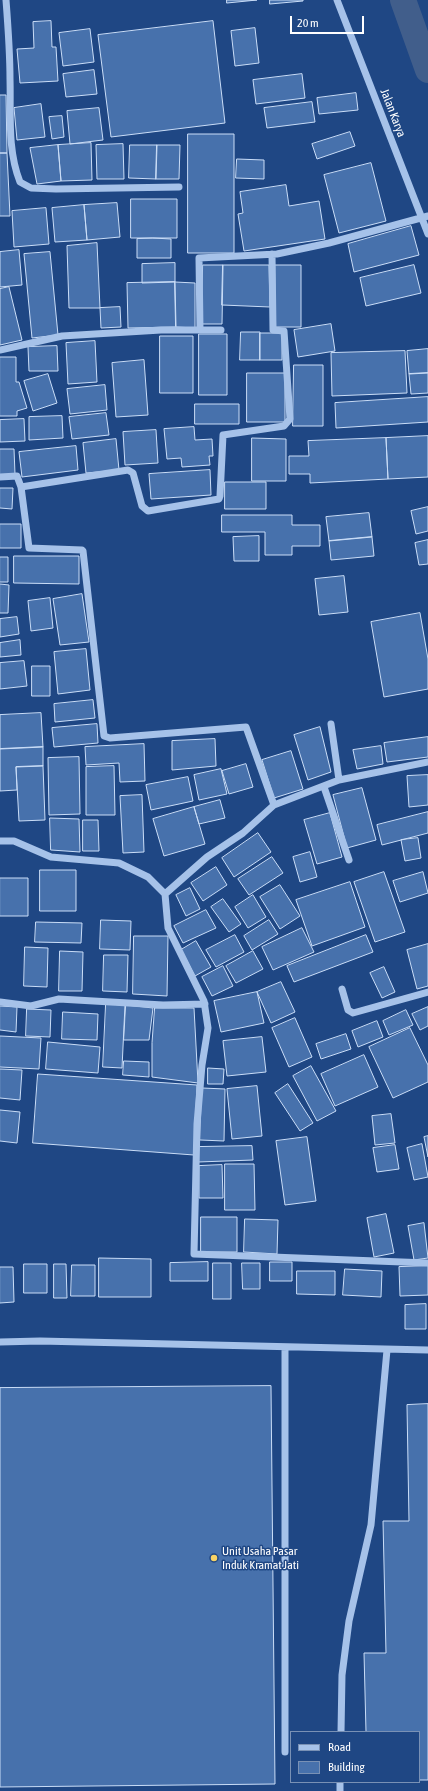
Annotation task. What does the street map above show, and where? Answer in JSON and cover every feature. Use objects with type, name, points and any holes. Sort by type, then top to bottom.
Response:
[{"type":"street","points":[[6,0],[10,80],[9,123],[15,168],[20,182],[31,188],[56,190],[179,187]]},
{"type":"street","name":"Jalan Karya","points":[[337,0],[425,217],[428,234]]},
{"type":"street","points":[[200,330],[199,258],[272,254],[329,243],[425,217]]},
{"type":"street","points":[[21,487],[128,470],[132,473],[142,506],[148,511],[219,499],[224,435],[284,426],[290,420],[284,331],[273,330],[272,254]]},
{"type":"street","points":[[0,350],[62,336],[161,330],[221,330]]},
{"type":"street","points":[[0,477],[17,476],[21,487],[29,548],[83,551],[104,736],[110,738],[246,727],[274,805]]},
{"type":"street","points":[[331,724],[339,780]]},
{"type":"street","points":[[165,894],[207,857],[243,833],[274,805],[339,780],[428,762]]},
{"type":"street","points":[[324,787],[349,860]]},
{"type":"street","points":[[0,841],[14,841],[51,857],[119,863],[148,877],[165,894],[168,928],[205,1004],[208,1034],[202,1065],[197,1124],[194,1254],[428,1263]]},
{"type":"street","points":[[342,989],[348,1010],[353,1013],[428,992]]},
{"type":"street","points":[[0,1002],[31,1006],[59,999],[163,1006],[205,1004]]},
{"type":"street","points":[[0,1342],[40,1341],[285,1348],[428,1350]]},
{"type":"street","points":[[285,1348],[285,1752]]},
{"type":"street","points":[[341,1731],[342,1675],[349,1621],[371,1525],[387,1350]]},
{"type":"building","points":[[227,0],[257,0],[227,3]]},
{"type":"building","points":[[270,0],[303,0],[303,1],[270,4]]},
{"type":"building","points":[[51,21],[52,47],[56,47],[58,81],[20,83],[17,49],[34,48],[33,22]]},
{"type":"building","points":[[213,21],[225,123],[111,137],[98,35]]},
{"type":"building","points":[[255,28],[259,63],[235,66],[231,31]]},
{"type":"building","points":[[90,29],[94,62],[63,66],[59,33]]},
{"type":"building","points":[[94,70],[97,94],[66,97],[63,74]]},
{"type":"building","points":[[302,74],[305,98],[256,104],[253,80]]},
{"type":"building","points":[[356,93],[358,110],[319,114],[317,98]]},
{"type":"building","points":[[0,95],[6,95],[7,153],[0,153]]},
{"type":"building","points":[[312,102],[315,122],[267,128],[264,108]]},
{"type":"building","points":[[41,104],[45,137],[17,140],[14,108]]},
{"type":"building","points":[[99,108],[103,140],[70,144],[67,111]]},
{"type":"building","points":[[62,116],[64,137],[52,139],[49,117]]},
{"type":"building","points":[[350,132],[355,146],[317,159],[312,144]]},
{"type":"building","points":[[188,134],[234,134],[234,253],[188,253]]},
{"type":"building","points":[[91,143],[92,180],[61,181],[58,145]]},
{"type":"building","points":[[123,144],[124,179],[97,179],[96,145]]},
{"type":"building","points":[[58,145],[61,181],[37,184],[30,148]]},
{"type":"building","points":[[130,145],[157,145],[156,179],[129,178]]},
{"type":"building","points":[[157,145],[180,145],[179,179],[156,179]]},
{"type":"building","points":[[0,153],[7,153],[10,216],[0,216]]},
{"type":"building","points":[[237,159],[264,160],[264,179],[236,178]]},
{"type":"building","points":[[371,163],[386,221],[339,233],[324,175]]},
{"type":"building","points":[[286,185],[289,206],[319,201],[325,239],[244,251],[238,214],[243,213],[240,192]]},
{"type":"building","points":[[131,199],[177,199],[177,238],[131,238]]},
{"type":"building","points":[[117,203],[120,237],[87,240],[84,205]]},
{"type":"building","points":[[84,205],[87,240],[55,242],[52,208]]},
{"type":"building","points":[[46,208],[49,244],[14,247],[12,211]]},
{"type":"building","points":[[411,226],[419,255],[354,272],[348,244]]},
{"type":"building","points":[[137,239],[171,239],[171,258],[137,258]]},
{"type":"building","points":[[97,243],[100,308],[69,308],[67,246]]},
{"type":"building","points":[[19,250],[22,285],[0,287],[0,252]]},
{"type":"building","points":[[50,252],[58,335],[32,338],[24,254]]},
{"type":"building","points":[[175,263],[175,282],[142,283],[142,264]]},
{"type":"building","points":[[203,265],[223,265],[222,324],[202,324]]},
{"type":"building","points":[[223,265],[269,265],[270,307],[222,305]]},
{"type":"building","points":[[275,265],[301,265],[301,327],[276,327]]},
{"type":"building","points":[[414,265],[421,293],[366,306],[360,278]]},
{"type":"building","points":[[175,282],[195,283],[195,328],[176,327]]},
{"type":"building","points":[[175,282],[176,327],[128,328],[127,283]]},
{"type":"building","points":[[9,287],[22,340],[0,345],[0,289]]},
{"type":"building","points":[[120,307],[121,327],[101,328],[100,308]]},
{"type":"building","points":[[331,324],[335,351],[298,357],[294,330]]},
{"type":"building","points":[[241,332],[260,332],[260,360],[240,360]]},
{"type":"building","points":[[260,333],[282,333],[282,360],[260,360]]},
{"type":"building","points":[[199,334],[227,334],[227,395],[199,395]]},
{"type":"building","points":[[160,336],[193,336],[193,393],[160,393]]},
{"type":"building","points":[[95,341],[97,382],[68,384],[66,343]]},
{"type":"building","points":[[57,346],[58,371],[29,371],[28,347]]},
{"type":"building","points":[[428,349],[428,373],[409,374],[407,351]]},
{"type":"building","points":[[405,351],[407,393],[332,396],[331,353]]},
{"type":"building","points":[[0,357],[16,357],[16,382],[19,382],[27,408],[17,411],[17,416],[0,416]]},
{"type":"building","points":[[144,360],[148,415],[116,417],[112,363]]},
{"type":"building","points":[[294,365],[323,365],[323,426],[293,426]]},
{"type":"building","points":[[247,373],[285,373],[285,422],[247,422]]},
{"type":"building","points":[[428,373],[428,393],[411,394],[409,374]]},
{"type":"building","points":[[48,374],[57,403],[33,411],[24,381]]},
{"type":"building","points":[[105,385],[107,410],[70,414],[67,389]]},
{"type":"building","points":[[428,397],[428,422],[336,428],[335,403]]},
{"type":"building","points":[[195,404],[239,404],[239,424],[195,424]]},
{"type":"building","points":[[106,413],[109,435],[72,439],[69,417]]},
{"type":"building","points":[[62,416],[63,438],[29,440],[29,417]]},
{"type":"building","points":[[24,419],[25,441],[0,442],[0,420]]},
{"type":"building","points":[[194,427],[195,440],[212,439],[213,456],[209,456],[210,465],[182,467],[181,458],[167,459],[164,429]]},
{"type":"building","points":[[156,430],[158,463],[125,465],[123,432]]},
{"type":"building","points":[[428,436],[428,477],[388,479],[386,438]]},
{"type":"building","points":[[252,438],[286,439],[286,481],[252,481]]},
{"type":"building","points":[[386,438],[388,479],[310,483],[310,474],[289,474],[289,456],[309,456],[308,441]]},
{"type":"building","points":[[116,439],[119,470],[86,473],[83,443]]},
{"type":"building","points":[[76,446],[78,470],[22,477],[19,452]]},
{"type":"building","points":[[0,449],[14,449],[15,474],[0,475]]},
{"type":"building","points":[[210,470],[211,495],[151,499],[149,474]]},
{"type":"building","points":[[225,482],[266,482],[266,509],[225,509]]},
{"type":"building","points":[[0,488],[13,488],[12,509],[0,508]]},
{"type":"building","points":[[428,507],[428,531],[416,534],[411,511]]},
{"type":"building","points":[[369,513],[372,537],[329,541],[326,517]]},
{"type":"building","points":[[222,515],[292,515],[292,525],[320,525],[320,546],[292,546],[292,555],[265,555],[265,532],[222,532]]},
{"type":"building","points":[[0,524],[21,524],[21,548],[0,548]]},
{"type":"building","points":[[259,536],[259,561],[234,561],[233,537]]},
{"type":"building","points":[[372,537],[374,556],[331,560],[329,541]]},
{"type":"building","points":[[428,540],[428,564],[419,565],[415,543]]},
{"type":"building","points":[[14,556],[79,556],[79,584],[14,583]]},
{"type":"building","points":[[0,557],[8,557],[8,582],[0,582]]},
{"type":"building","points":[[344,576],[348,612],[319,615],[315,579]]},
{"type":"building","points":[[0,584],[9,585],[8,613],[0,613]]},
{"type":"building","points":[[82,594],[89,642],[60,645],[53,599]]},
{"type":"building","points":[[50,598],[53,628],[31,631],[28,601]]},
{"type":"building","points":[[420,613],[428,659],[428,689],[384,697],[371,622]]},
{"type":"building","points":[[17,617],[19,634],[0,637],[0,619]]},
{"type":"building","points":[[20,640],[21,655],[0,657],[0,643]]},
{"type":"building","points":[[86,649],[90,690],[58,694],[54,652]]},
{"type":"building","points":[[24,661],[27,686],[0,689],[0,663]]},
{"type":"building","points":[[32,666],[50,666],[50,696],[32,696]]},
{"type":"building","points":[[93,700],[95,718],[55,722],[54,704]]},
{"type":"building","points":[[41,713],[43,747],[0,749],[0,715]]},
{"type":"building","points":[[97,724],[98,743],[54,747],[52,728]]},
{"type":"building","points":[[320,727],[331,772],[308,780],[294,735]]},
{"type":"building","points":[[428,737],[428,757],[387,762],[384,743]]},
{"type":"building","points":[[215,739],[216,766],[172,770],[172,741]]},
{"type":"building","points":[[144,744],[145,781],[120,782],[119,763],[86,765],[85,747]]},
{"type":"building","points":[[381,746],[383,764],[357,769],[353,750]]},
{"type":"building","points":[[43,747],[43,766],[16,767],[17,790],[0,791],[0,749]]},
{"type":"building","points":[[291,751],[303,789],[274,798],[262,760]]},
{"type":"building","points":[[79,757],[80,814],[49,815],[48,758]]},
{"type":"building","points":[[246,764],[253,787],[229,794],[222,771]]},
{"type":"building","points":[[43,766],[45,820],[19,821],[16,767]]},
{"type":"building","points":[[114,766],[115,815],[86,815],[86,767]]},
{"type":"building","points":[[221,769],[227,794],[199,800],[194,775]]},
{"type":"building","points":[[428,775],[428,805],[409,807],[407,776]]},
{"type":"building","points":[[188,777],[193,801],[151,810],[146,785]]},
{"type":"building","points":[[362,788],[376,840],[347,848],[333,795]]},
{"type":"building","points":[[142,795],[144,852],[123,853],[120,796]]},
{"type":"building","points":[[220,800],[225,818],[199,824],[194,807]]},
{"type":"building","points":[[194,807],[205,844],[164,856],[153,819]]},
{"type":"building","points":[[428,812],[428,833],[382,845],[377,825]]},
{"type":"building","points":[[330,813],[342,857],[317,864],[304,820]]},
{"type":"building","points":[[50,818],[79,819],[80,852],[51,850]]},
{"type":"building","points":[[83,820],[98,820],[99,851],[83,851]]},
{"type":"building","points":[[258,833],[271,852],[234,877],[222,858]]},
{"type":"building","points":[[418,838],[421,858],[405,861],[401,840]]},
{"type":"building","points":[[310,852],[317,877],[300,882],[293,857]]},
{"type":"building","points":[[272,857],[283,873],[249,895],[238,879]]},
{"type":"building","points":[[216,867],[227,885],[203,901],[191,883]]},
{"type":"building","points":[[40,870],[76,870],[76,911],[40,911]]},
{"type":"building","points":[[384,872],[405,932],[375,942],[354,882]]},
{"type":"building","points":[[423,872],[428,893],[400,902],[393,881]]},
{"type":"building","points":[[0,878],[28,878],[28,916],[0,916]]},
{"type":"building","points":[[350,882],[365,927],[312,946],[296,900]]},
{"type":"building","points":[[280,885],[300,916],[280,929],[260,897]]},
{"type":"building","points":[[190,888],[200,909],[186,916],[176,895]]},
{"type":"building","points":[[253,895],[266,917],[248,928],[235,907]]},
{"type":"building","points":[[223,899],[241,924],[229,932],[211,907]]},
{"type":"building","points":[[206,910],[216,928],[183,943],[174,926]]},
{"type":"building","points":[[101,920],[131,921],[130,950],[100,949]]},
{"type":"building","points":[[269,920],[278,934],[252,950],[244,936]]},
{"type":"building","points":[[36,922],[82,923],[81,943],[35,942]]},
{"type":"building","points":[[302,928],[314,952],[273,970],[262,947]]},
{"type":"building","points":[[235,935],[244,952],[216,967],[206,950]]},
{"type":"building","points":[[366,935],[373,952],[294,982],[287,966]]},
{"type":"building","points":[[134,936],[168,936],[167,996],[133,994]]},
{"type":"building","points":[[196,941],[211,967],[195,976],[181,950]]},
{"type":"building","points":[[428,944],[428,986],[417,989],[407,950]]},
{"type":"building","points":[[25,947],[48,948],[47,987],[24,986]]},
{"type":"building","points":[[60,951],[83,952],[82,991],[59,991]]},
{"type":"building","points":[[253,951],[263,969],[236,983],[226,966]]},
{"type":"building","points":[[104,955],[128,955],[127,992],[103,991]]},
{"type":"building","points":[[223,966],[233,986],[212,996],[202,977]]},
{"type":"building","points":[[384,967],[395,992],[382,998],[370,973]]},
{"type":"building","points":[[281,982],[295,1012],[271,1023],[257,992]]},
{"type":"building","points":[[257,992],[264,1023],[221,1032],[214,1001]]},
{"type":"building","points":[[106,1004],[125,1005],[122,1068],[103,1067]]},
{"type":"building","points":[[126,1005],[153,1008],[149,1040],[124,1040]]},
{"type":"building","points":[[0,1006],[17,1007],[16,1032],[0,1030]]},
{"type":"building","points":[[428,1007],[428,1026],[420,1030],[412,1014]]},
{"type":"building","points":[[155,1008],[194,1008],[198,1083],[152,1077],[152,1043]]},
{"type":"building","points":[[27,1009],[51,1010],[50,1037],[26,1036]]},
{"type":"building","points":[[406,1010],[413,1025],[389,1035],[383,1021]]},
{"type":"building","points":[[63,1012],[98,1014],[97,1040],[62,1039]]},
{"type":"building","points":[[295,1018],[312,1057],[289,1067],[272,1028]]},
{"type":"building","points":[[377,1021],[383,1037],[358,1047],[352,1031]]},
{"type":"building","points":[[410,1028],[428,1065],[428,1082],[393,1098],[369,1047]]},
{"type":"building","points":[[346,1034],[351,1049],[321,1059],[316,1044]]},
{"type":"building","points":[[0,1036],[41,1038],[39,1069],[0,1067]]},
{"type":"building","points":[[262,1037],[266,1072],[227,1076],[223,1041]]},
{"type":"building","points":[[48,1042],[100,1047],[98,1073],[46,1069]]},
{"type":"building","points":[[364,1055],[378,1087],[335,1106],[321,1074]]},
{"type":"building","points":[[124,1061],[149,1062],[149,1077],[123,1075]]},
{"type":"building","points":[[311,1066],[336,1111],[317,1121],[293,1076]]},
{"type":"building","points":[[208,1068],[224,1069],[223,1084],[208,1084]]},
{"type":"building","points":[[0,1069],[22,1070],[20,1100],[0,1098]]},
{"type":"building","points":[[38,1074],[197,1085],[194,1155],[33,1143]]},
{"type":"building","points":[[288,1084],[313,1123],[300,1131],[275,1093]]},
{"type":"building","points":[[257,1086],[262,1136],[232,1139],[227,1089]]},
{"type":"building","points":[[202,1088],[225,1089],[224,1141],[200,1140]]},
{"type":"building","points":[[0,1110],[20,1112],[17,1143],[0,1141]]},
{"type":"building","points":[[391,1114],[395,1143],[375,1145],[372,1116]]},
{"type":"building","points":[[428,1136],[428,1157],[424,1137]]},
{"type":"building","points":[[307,1137],[316,1201],[285,1205],[276,1141]]},
{"type":"building","points":[[422,1144],[428,1177],[414,1180],[407,1148]]},
{"type":"building","points":[[395,1145],[399,1169],[377,1172],[373,1148]]},
{"type":"building","points":[[252,1146],[253,1160],[198,1162],[197,1147]]},
{"type":"building","points":[[225,1164],[254,1164],[255,1210],[225,1210]]},
{"type":"building","points":[[222,1165],[223,1198],[199,1198],[199,1166]]},
{"type":"building","points":[[386,1214],[394,1253],[374,1257],[367,1218]]},
{"type":"building","points":[[201,1217],[237,1217],[237,1252],[201,1252]]},
{"type":"building","points":[[245,1219],[278,1220],[277,1254],[244,1252]]},
{"type":"building","points":[[424,1223],[428,1258],[414,1260],[408,1226]]},
{"type":"building","points":[[99,1258],[151,1259],[151,1297],[99,1297]]},
{"type":"building","points":[[208,1262],[208,1281],[170,1281],[170,1263]]},
{"type":"building","points":[[270,1262],[292,1262],[292,1281],[270,1281]]},
{"type":"building","points":[[213,1263],[231,1263],[231,1299],[213,1299]]},
{"type":"building","points":[[242,1263],[260,1263],[260,1289],[243,1289]]},
{"type":"building","points":[[24,1264],[47,1264],[47,1293],[24,1293]]},
{"type":"building","points":[[54,1264],[66,1264],[67,1298],[54,1298]]},
{"type":"building","points":[[72,1265],[95,1265],[95,1296],[71,1296]]},
{"type":"building","points":[[428,1266],[428,1295],[400,1296],[399,1267]]},
{"type":"building","points":[[0,1267],[13,1267],[14,1302],[0,1303]]},
{"type":"building","points":[[345,1269],[382,1271],[381,1297],[343,1295]]},
{"type":"building","points":[[297,1271],[335,1271],[335,1295],[297,1294]]},
{"type":"building","points":[[426,1304],[426,1329],[405,1329],[405,1305]]},
{"type":"building","name":"Unit Usaha Pasar Induk Kramat Jati","points":[[271,1386],[275,1784],[0,1787],[0,1388]]},
{"type":"building","points":[[428,1404],[428,1780],[420,1780],[420,1731],[366,1731],[364,1653],[386,1653],[383,1521],[409,1521],[407,1405]]},
{"type":"waterway","points":[[403,0],[428,70]]},
{"type":"place","name":"Unit Usaha Pasar Induk Kramat Jati","points":[[214,1558]]}]
